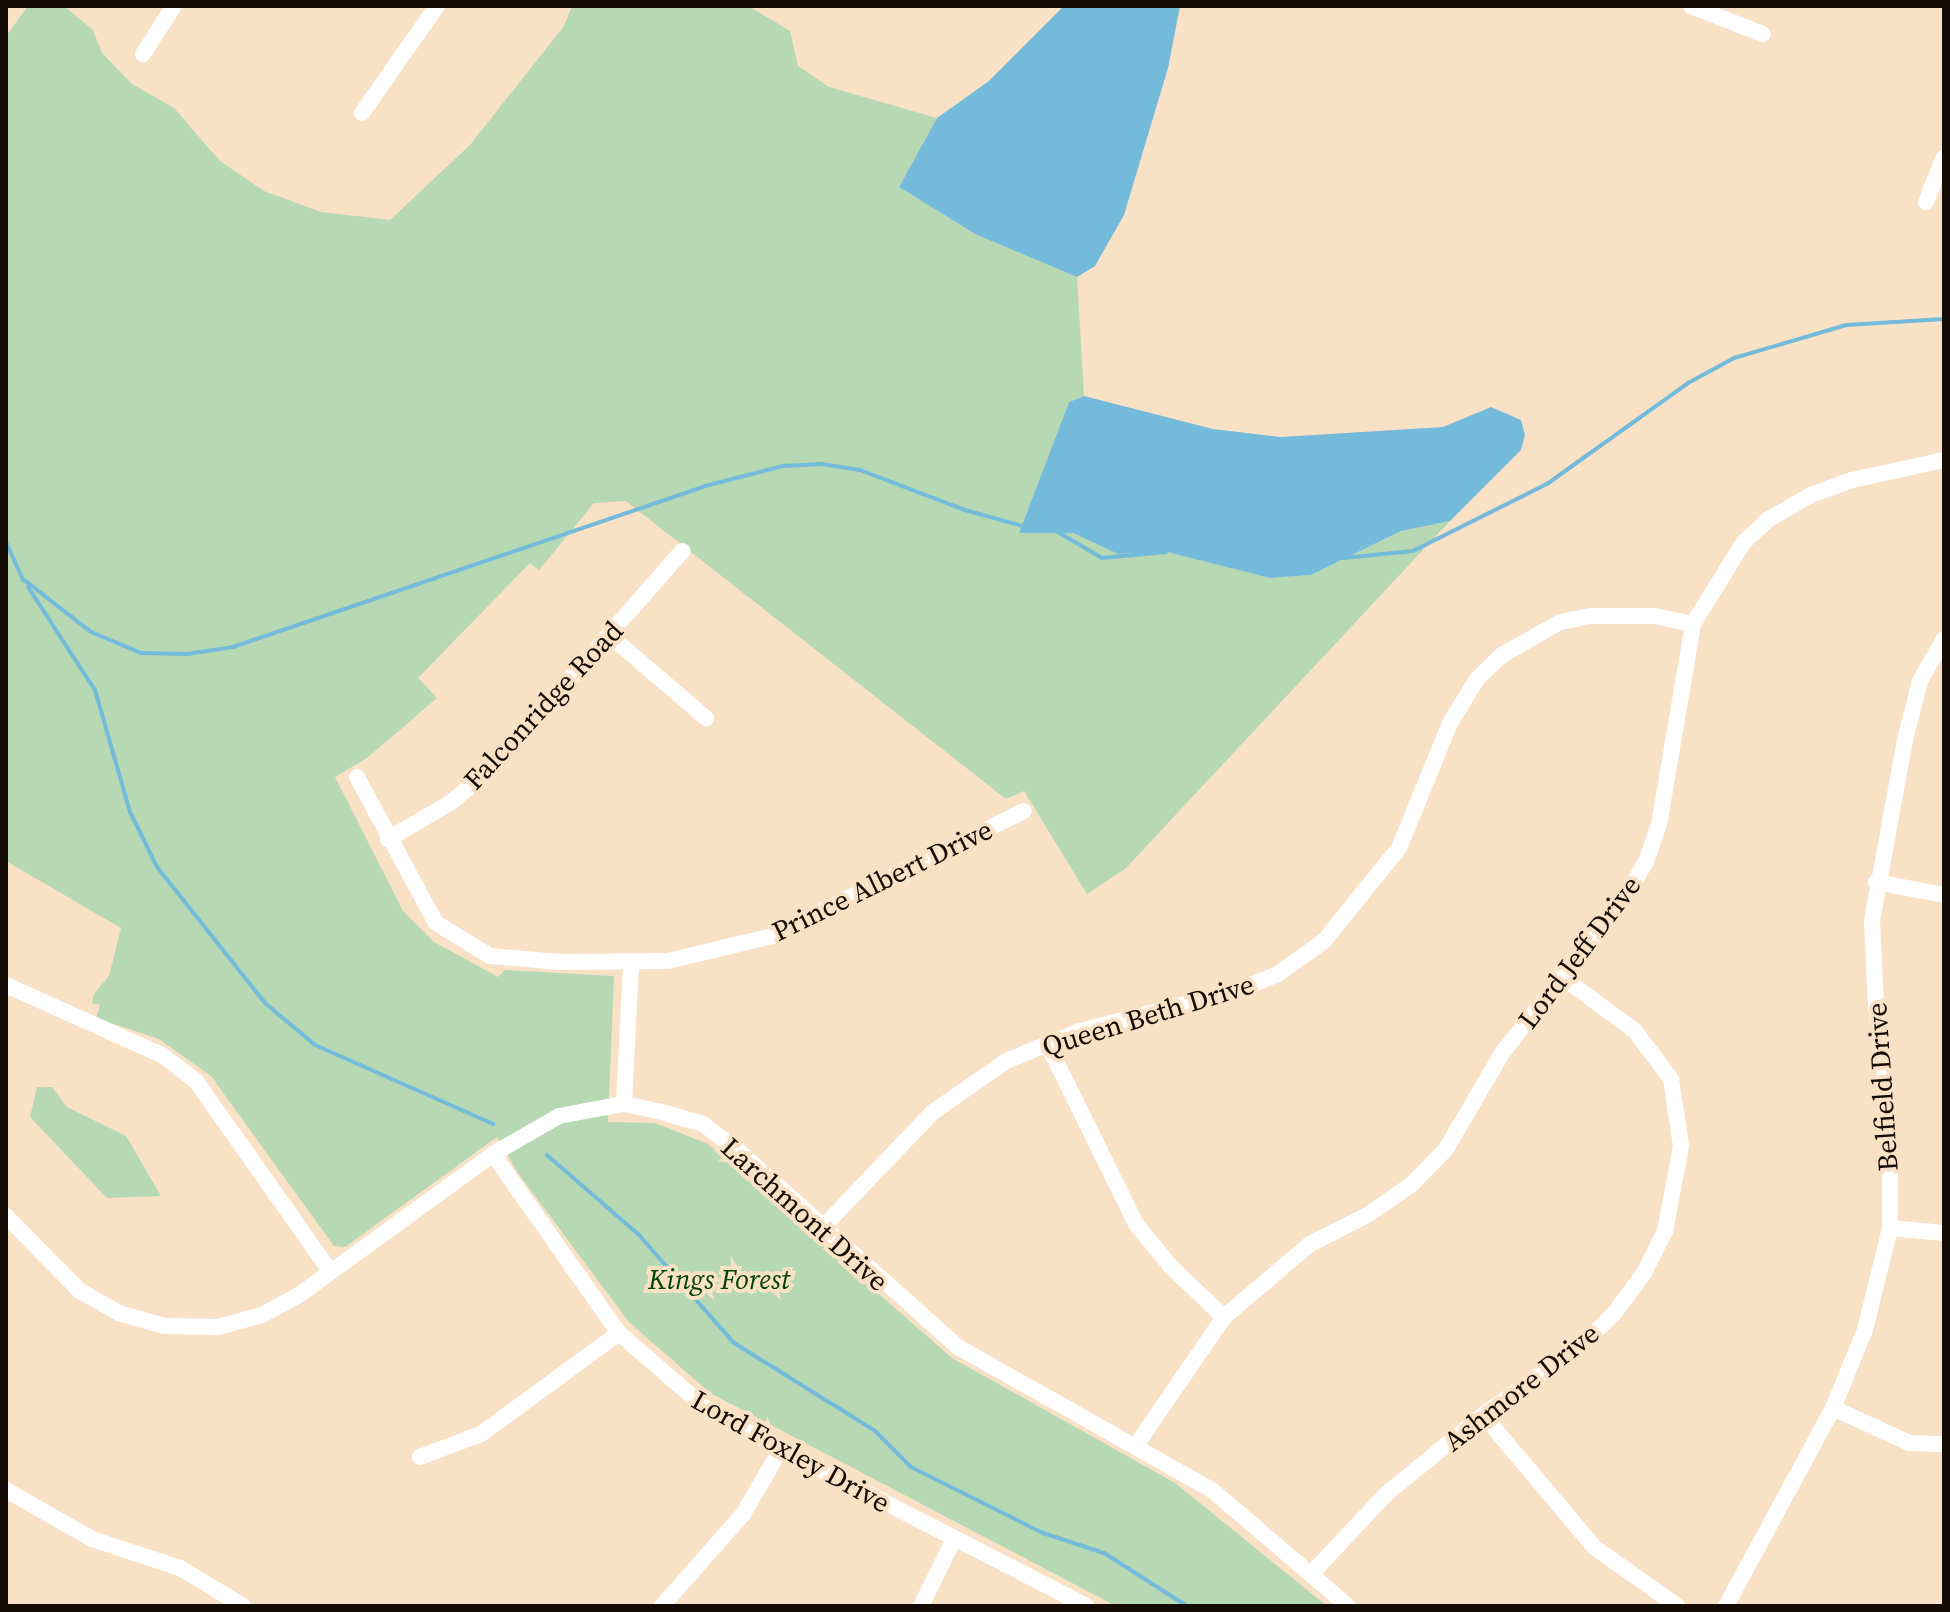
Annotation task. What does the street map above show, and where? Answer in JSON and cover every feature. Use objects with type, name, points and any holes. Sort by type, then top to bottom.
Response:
[{"type":"street","points":[[143,54],[174,6]]},
{"type":"street","points":[[362,113],[437,6]]},
{"type":"street","points":[[1691,6],[1763,34]]},
{"type":"street","points":[[1926,202],[1944,157]]},
{"type":"street","name":"Lord Jeff Drive","points":[[1137,1444],[1224,1317],[1310,1244],[1369,1214],[1412,1184],[1446,1149],[1473,1096],[1646,862],[1659,825],[1693,624],[1743,543],[1769,519],[1852,480],[1944,460]]},
{"type":"street","name":"Falconridge Road","points":[[388,839],[427,819],[489,771],[682,551]]},
{"type":"street","name":"Queen Beth Drive","points":[[822,1228],[933,1112],[1006,1061],[1047,1043],[1236,991],[1278,974],[1324,941],[1399,848],[1450,723],[1477,679],[1502,655],[1560,622],[1592,616],[1655,616],[1693,624]]},
{"type":"street","points":[[609,635],[706,718]]},
{"type":"street","name":"Belfield Drive","points":[[1726,1606],[1833,1408],[1865,1330],[1890,1228],[1890,1114],[1876,1006],[1872,921],[1876,882],[1920,681],[1944,639]]},
{"type":"street","name":"Prince Albert Drive","points":[[357,777],[419,901],[436,923],[461,942],[490,956],[631,964],[712,952],[772,936],[1024,811]]},
{"type":"street","points":[[1876,882],[1944,895]]},
{"type":"street","points":[[624,1104],[631,964]]},
{"type":"street","name":"Ashmore Drive","points":[[1311,1574],[1386,1494],[1483,1415],[1579,1347],[1613,1315],[1658,1245],[1677,1187],[1679,1114],[1671,1079],[1635,1031],[1562,977]]},
{"type":"street","points":[[6,985],[162,1055],[196,1081],[330,1271]]},
{"type":"street","points":[[1047,1043],[1136,1224],[1172,1268],[1224,1317]]},
{"type":"street","name":"Larchmont Drive","points":[[6,1216],[80,1291],[119,1313],[164,1326],[218,1327],[262,1315],[330,1271],[493,1154],[559,1116],[624,1104],[703,1124],[958,1347],[1137,1444],[1212,1490],[1348,1606]]},
{"type":"street","name":"Lord Foxley Drive","points":[[493,1154],[619,1333],[711,1413],[1086,1606]]},
{"type":"street","points":[[1890,1228],[1944,1233]]},
{"type":"street","points":[[420,1457],[481,1434],[619,1333]]},
{"type":"street","points":[[1833,1408],[1909,1443],[1944,1444]]},
{"type":"street","points":[[1483,1415],[1594,1547],[1677,1606]]},
{"type":"street","points":[[662,1606],[743,1514],[781,1449]]},
{"type":"street","points":[[6,1490],[92,1539],[180,1568],[243,1606]]},
{"type":"street","points":[[921,1606],[954,1539]]},
{"type":"green space","name":"Kings Forest","points":[[28,6],[64,6],[93,30],[102,53],[132,84],[174,108],[220,161],[264,191],[321,212],[390,220],[470,145],[564,26],[572,6],[748,6],[790,31],[798,66],[829,87],[937,118],[899,187],[975,234],[1077,277],[1084,396],[1069,402],[1019,533],[1073,533],[1118,554],[1167,552],[1270,578],[1311,575],[1401,531],[1450,521],[1125,869],[1087,894],[1024,791],[1006,799],[626,501],[594,503],[539,570],[530,563],[418,678],[437,698],[367,758],[335,777],[403,911],[434,942],[498,977],[505,970],[614,976],[608,1122],[655,1123],[708,1144],[952,1358],[1175,1483],[1327,1606],[1116,1606],[710,1393],[629,1322],[518,1173],[497,1137],[345,1247],[334,1246],[211,1076],[159,1039],[96,1018],[100,1005],[92,1003],[94,994],[109,976],[121,928],[6,861],[6,36]]},
{"type":"green space","points":[[37,1087],[52,1087],[67,1107],[126,1136],[161,1196],[107,1198],[30,1117]]},
{"type":"water","points":[[1064,6],[1180,6],[1168,68],[1124,215],[1095,266],[1077,277],[975,234],[899,187],[937,118],[989,81]]},
{"type":"water","points":[[1084,396],[1213,429],[1281,437],[1443,427],[1491,407],[1521,420],[1525,435],[1521,450],[1450,521],[1401,531],[1311,575],[1270,578],[1167,552],[1118,554],[1073,533],[1019,533],[1069,402]]},
{"type":"waterway","points":[[1344,558],[1413,551],[1547,484],[1688,383],[1734,358],[1846,325],[1944,319]]},
{"type":"waterway","points":[[23,579],[91,632],[141,653],[187,654],[233,647],[705,486],[783,466],[822,464],[860,470],[965,510],[1026,527]]},
{"type":"waterway","points":[[1058,532],[1102,558],[1166,552]]},
{"type":"waterway","points":[[6,542],[23,580]]},
{"type":"waterway","points":[[28,587],[95,690],[130,812],[157,867],[265,1003],[315,1045],[493,1124]]},
{"type":"waterway","points":[[547,1155],[639,1235],[734,1343],[874,1430],[911,1467],[1043,1533],[1104,1553],[1187,1606]]}]
